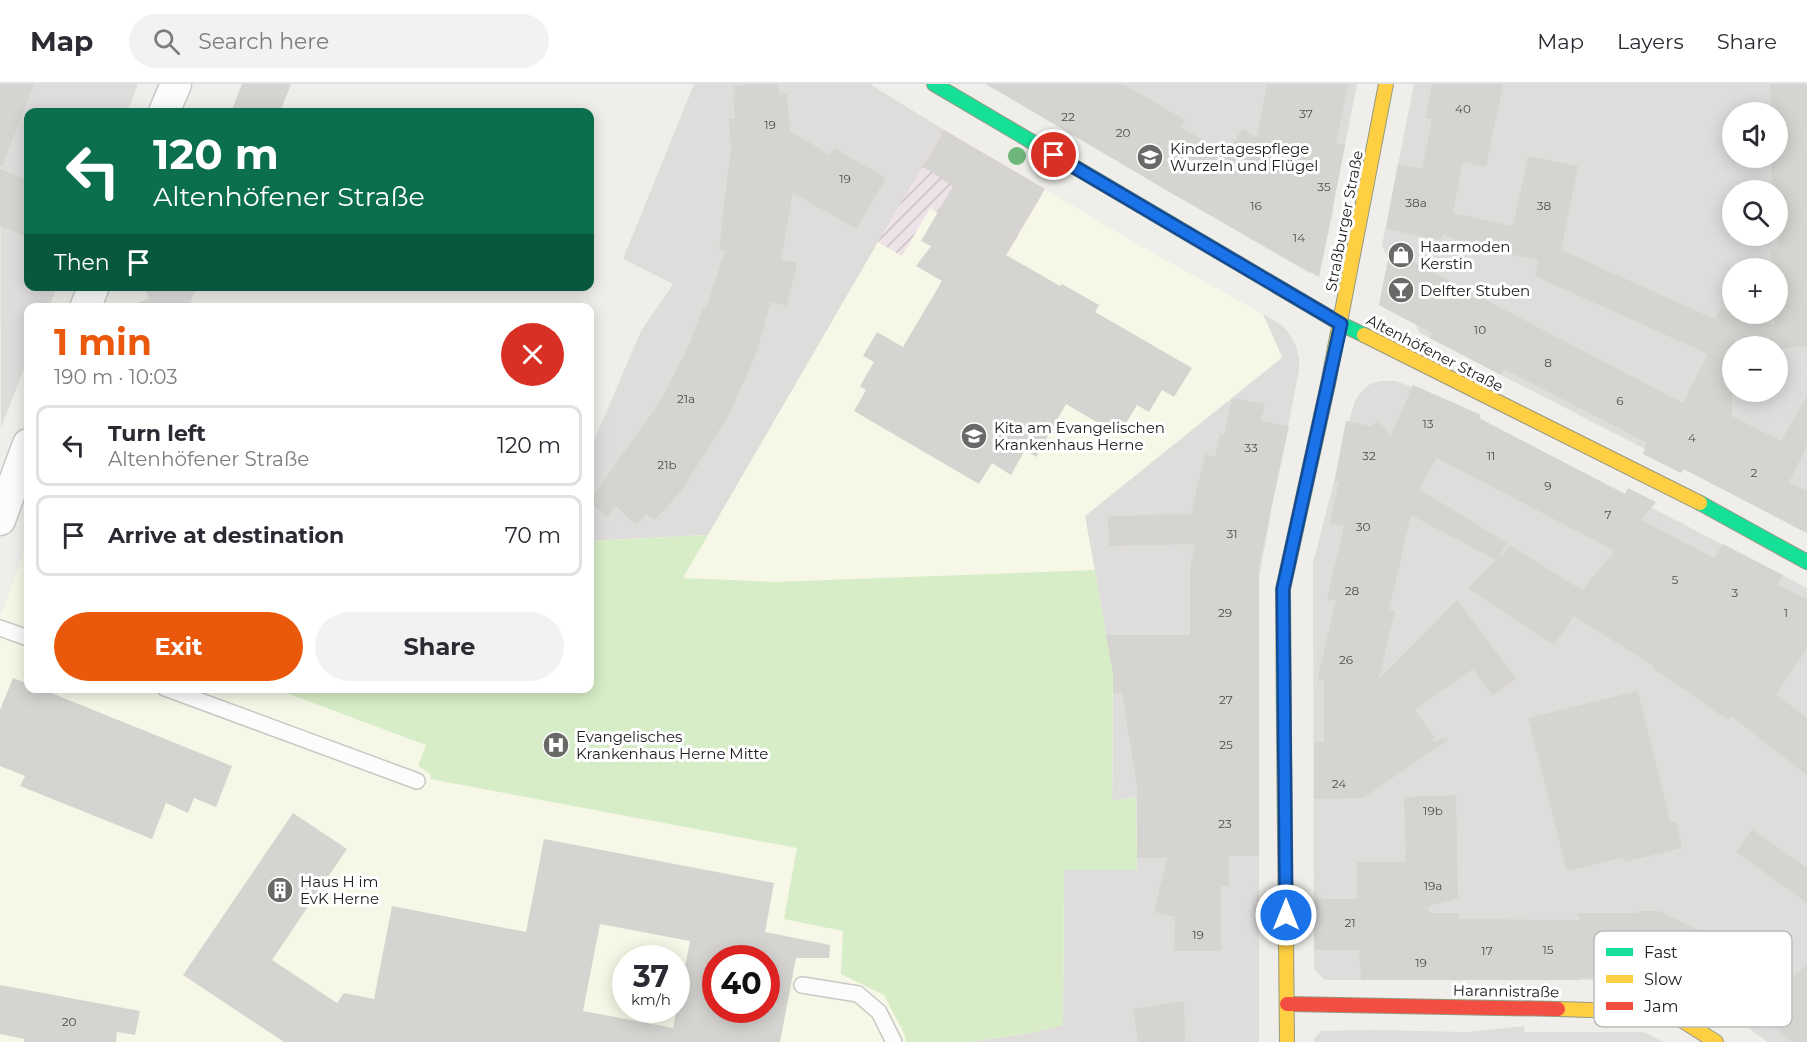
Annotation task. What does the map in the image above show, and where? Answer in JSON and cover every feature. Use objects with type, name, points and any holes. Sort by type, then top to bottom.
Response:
[{"type":"street","points":[[166,108],[176,84]]},
{"type":"street","name":"Altenhöfener Straße","points":[[934,84],[1341,324],[1707,507],[1807,562]]},
{"type":"street","name":"Straßburger Straße","points":[[1287,1042],[1283,589],[1341,324],[1386,84]]},
{"type":"street","points":[[0,520],[16,456]]},
{"type":"street","name":"Harannistraße","points":[[1287,1004],[1594,1009]]},
{"type":"street","name":"Harannistraße","points":[[1695,1027],[1716,1042]]},
{"type":"lane","points":[[0,628],[24,637]]},
{"type":"lane","points":[[179,693],[417,781]]},
{"type":"lane","points":[[802,985],[858,994],[879,1012],[894,1042]]},
{"type":"shaded area","points":[[0,84],[138,84],[129,108],[24,108],[24,291],[55,291],[51,303],[24,303],[24,368],[1,428]]},
{"type":"shaded area","points":[[694,84],[870,84],[944,130],[708,535],[594,541],[594,441],[641,331],[673,284],[623,259]]},
{"type":"shaded area","points":[[985,84],[1357,84],[1321,267],[1309,273]]},
{"type":"shaded area","points":[[1414,84],[1807,84],[1807,533],[1419,332],[1416,325],[1379,305],[1388,259],[1382,245]]},
{"type":"shaded area","points":[[944,130],[1045,189],[1008,253],[902,256],[878,242]]},
{"type":"shaded area","name":"Evangelisches Krankenhaus Herne Mitte","points":[[1045,189],[1135,243],[1263,314],[1282,357],[1085,516],[1113,675],[1112,801],[1136,797],[1137,870],[1064,870],[1063,1025],[1030,1033],[969,1042],[0,1042],[0,617],[24,552],[24,693],[594,693],[594,541],[708,535],[878,242],[902,256],[930,208],[1008,253]]},
{"type":"shaded area","points":[[146,291],[195,291],[190,303],[138,303],[149,298]]},
{"type":"shaded area","points":[[1263,314],[1282,325],[1288,332],[1296,346],[1299,370],[1288,427],[1260,511],[1271,513],[1259,578],[1259,1042],[969,1042],[1030,1033],[1063,1025],[1064,870],[1137,870],[1136,797],[1112,802],[1113,675],[1085,516],[1282,358]]},
{"type":"shaded area","points":[[1396,381],[1412,387],[1413,385],[1465,408],[1464,411],[1807,588],[1807,1042],[1768,1042],[1747,1027],[1792,1027],[1792,931],[1594,931],[1594,980],[1325,980],[1314,969],[1313,563],[1334,482],[1346,421],[1349,421],[1360,393],[1370,384]]},
{"type":"shaded area","points":[[1524,1026],[1525,1032],[1643,1032],[1664,1042],[1314,1042],[1321,1031],[1469,1032]]},
{"type":"green space","points":[[708,535],[683,578],[774,582],[1095,570],[1113,675],[1112,801],[1136,797],[1137,870],[1064,870],[1063,1025],[1030,1033],[969,1042],[906,1042],[904,1033],[884,995],[841,974],[843,931],[784,919],[797,848],[430,779],[431,774],[418,766],[426,745],[289,694],[594,693],[594,541]]},
{"type":"building","points":[[0,84],[34,84],[2,166],[0,166]]},
{"type":"building","points":[[242,84],[291,84],[282,108],[233,108]]},
{"type":"building","points":[[778,84],[780,95],[787,94],[790,131],[830,155],[834,148],[886,178],[856,229],[793,193],[781,259],[797,263],[787,306],[771,302],[755,357],[729,414],[682,490],[655,520],[646,514],[636,525],[616,506],[607,517],[594,506],[594,494],[660,402],[690,343],[703,308],[706,309],[725,250],[719,249],[731,148],[729,119],[735,119],[734,86]]},
{"type":"building","points":[[987,84],[1123,84],[1185,120],[1181,127],[1227,154],[1242,129],[1257,137],[1267,84],[1348,84],[1336,144],[1345,145],[1319,277],[1171,193]]},
{"type":"building","points":[[1432,84],[1503,84],[1486,167],[1463,162],[1453,213],[1513,226],[1528,156],[1578,166],[1561,250],[1715,319],[1720,309],[1722,309],[1722,324],[1788,324],[1788,258],[1771,258],[1771,249],[1788,246],[1788,180],[1772,180],[1771,168],[1788,168],[1788,102],[1771,102],[1770,84],[1807,84],[1807,346],[1788,348],[1788,336],[1722,336],[1722,402],[1732,402],[1732,416],[1781,441],[1807,396],[1807,446],[1789,482],[1807,491],[1807,533],[1684,469],[1681,473],[1643,454],[1647,443],[1504,369],[1501,375],[1430,338],[1432,333],[1379,305],[1390,250],[1683,403],[1708,354],[1535,276],[1538,260],[1470,246],[1443,234],[1440,240],[1386,229],[1398,164],[1422,169],[1432,119],[1425,118]]},
{"type":"building","points":[[944,130],[1045,189],[1006,255],[1099,305],[1095,312],[1192,368],[1174,397],[1162,390],[1149,412],[1137,405],[1119,435],[1066,404],[1036,457],[1025,450],[1011,475],[992,463],[979,484],[854,411],[866,390],[860,386],[874,362],[863,356],[877,332],[903,347],[942,281],[916,266],[931,246],[921,241],[953,186],[923,167]]},
{"type":"building","points":[[0,169],[24,178],[24,235],[0,226]]},
{"type":"building","points":[[1413,385],[1481,415],[1479,418],[1625,494],[1628,488],[1656,502],[1641,520],[1714,558],[1723,544],[1783,575],[1778,585],[1807,599],[1807,648],[1776,694],[1807,718],[1807,775],[1731,716],[1728,720],[1654,669],[1654,666],[1574,616],[1554,645],[1468,588],[1496,560],[1411,515],[1389,610],[1395,611],[1379,679],[1457,600],[1516,678],[1493,696],[1473,669],[1415,710],[1435,738],[1429,742],[1447,738],[1448,740],[1363,798],[1314,799],[1314,742],[1324,742],[1324,681],[1318,677],[1336,600],[1327,599],[1344,526],[1330,523],[1339,482],[1335,481],[1346,421],[1371,426],[1378,420],[1391,436]],"holes":[[[1437,458],[1615,551],[1582,590],[1511,546],[1498,558],[1507,543],[1419,489]]]},
{"type":"building","points":[[1232,398],[1265,404],[1261,421],[1289,426],[1259,566],[1259,856],[1229,856],[1229,886],[1221,886],[1221,951],[1174,951],[1175,917],[1154,912],[1167,858],[1137,858],[1137,785],[1122,693],[1113,693],[1113,675],[1106,635],[1190,635],[1190,567],[1195,544],[1109,546],[1108,516],[1191,514],[1205,454],[1215,457],[1220,434],[1224,435]]},
{"type":"building","points":[[13,678],[24,682],[24,693],[51,693],[232,766],[216,807],[194,798],[188,813],[166,803],[152,839],[20,786],[25,776],[0,766],[0,710]]},
{"type":"building","points":[[1638,691],[1671,823],[1676,821],[1682,848],[1625,862],[1624,857],[1567,871],[1528,718]]},
{"type":"building","points":[[1456,795],[1458,898],[1428,906],[1429,913],[1458,913],[1458,919],[1580,920],[1578,913],[1659,911],[1701,931],[1594,931],[1594,978],[1579,978],[1579,980],[1361,980],[1359,950],[1314,950],[1315,899],[1357,899],[1357,862],[1406,862],[1404,797]]},
{"type":"building","points":[[293,813],[347,849],[272,960],[337,1003],[344,993],[374,999],[392,906],[526,932],[544,839],[774,883],[765,932],[830,945],[829,958],[796,958],[780,1042],[284,1042],[183,975]]},
{"type":"building","points":[[1752,829],[1807,868],[1807,903],[1736,852]]},
{"type":"building","points":[[1807,965],[1807,1042],[1792,1042],[1775,1027],[1792,1027],[1792,975]]},
{"type":"building","points":[[0,985],[140,1011],[135,1035],[117,1032],[116,1042],[24,1042],[24,1039],[0,1034]]},
{"type":"building","points":[[1184,1001],[1185,1042],[1138,1042],[1133,1009]]},
{"type":"traffic: fast","points":[[934,84],[1341,324],[1364,335]]},
{"type":"traffic: fast","points":[[1284,734],[1283,589],[1328,384]]},
{"type":"traffic: fast","points":[[1700,503],[1807,562]]},
{"type":"traffic: slow","points":[[1328,384],[1386,84]]},
{"type":"traffic: slow","points":[[1364,335],[1700,503]]},
{"type":"traffic: slow","points":[[1284,734],[1287,1042]]},
{"type":"traffic: slow","points":[[1558,1009],[1594,1010]]},
{"type":"traffic: slow","points":[[1692,1027],[1716,1042]]},
{"type":"traffic: jam","points":[[1287,1004],[1558,1009]]},
{"type":"place","name":"Kindertagespflege Wurzeln und Flügel","points":[[1150,157]]},
{"type":"place","name":"Haarmoden Kerstin","points":[[1401,255]]},
{"type":"place","name":"Delfter Stuben","points":[[1401,290]]},
{"type":"place","name":"Kita am Evangelischen Krankenhaus Herne","points":[[974,436]]},
{"type":"place","name":"Evangelisches Krankenhaus Herne Mitte","points":[[556,745]]},
{"type":"place","name":"Haus H im EvK Herne","points":[[280,890]]},
{"type":"route","points":[[1054,155],[1341,324],[1283,589],[1286,915]]}]
